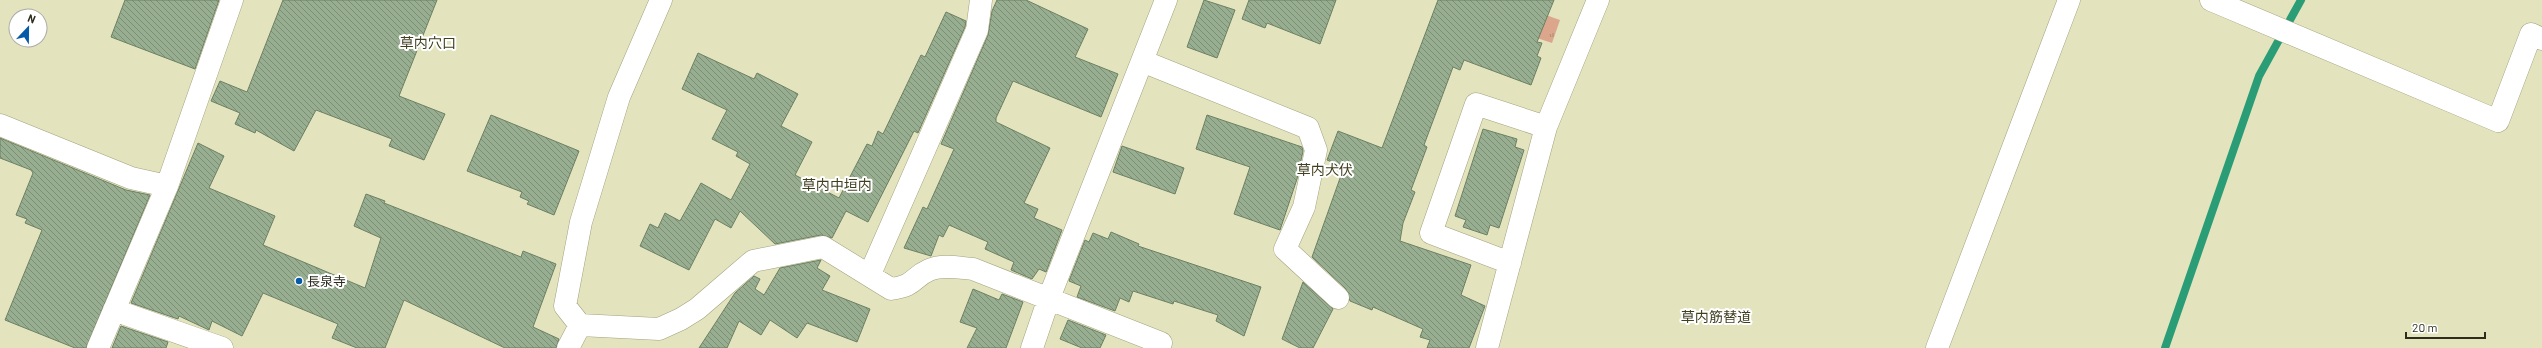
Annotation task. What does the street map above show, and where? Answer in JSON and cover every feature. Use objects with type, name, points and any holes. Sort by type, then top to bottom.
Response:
[{"type":"street","points":[[98,348],[167,186],[232,0]]},
{"type":"street","points":[[660,0],[619,97],[581,222],[565,306],[580,325],[659,329],[681,319],[697,309],[754,261],[822,247],[870,274],[891,289],[908,286],[930,270],[948,267],[973,269],[1161,343]]},
{"type":"street","points":[[870,274],[977,30],[981,0]]},
{"type":"street","points":[[1032,348],[1049,298],[1166,0]]},
{"type":"street","points":[[1487,348],[1546,127],[1598,0]]},
{"type":"street","points":[[1937,348],[2069,0]]},
{"type":"street","points":[[2211,0],[2498,122],[2532,34],[2542,39]]},
{"type":"street","points":[[1142,61],[1308,128],[1316,150],[1304,207],[1285,249],[1338,298]]},
{"type":"street","points":[[1510,263],[1431,233],[1476,104],[1546,127]]},
{"type":"street","points":[[0,125],[131,178],[167,186]]},
{"type":"street","points":[[114,310],[222,348]]},
{"type":"street","points":[[568,348],[580,325]]},
{"type":"green space","points":[[1502,0],[1560,20],[1552,43],[1483,20]]},
{"type":"building","points":[[125,0],[219,0],[195,69],[111,37]]},
{"type":"building","points":[[283,0],[437,0],[399,96],[445,114],[424,160],[389,146],[392,139],[316,110],[294,151],[256,130],[255,133],[235,124],[240,113],[211,101],[220,81],[247,92]]},
{"type":"building","points":[[997,0],[1026,0],[1088,29],[1075,57],[1118,74],[1101,117],[1013,81],[996,118],[996,122],[1050,148],[1024,203],[1038,209],[1034,218],[1062,230],[1046,272],[1039,269],[1032,279],[1011,270],[1014,262],[985,249],[988,242],[949,225],[943,237],[939,235],[931,256],[904,248],[923,207],[927,209],[954,149],[941,144],[988,35],[992,11]]},
{"type":"building","points":[[1204,0],[1235,10],[1217,58],[1187,47]]},
{"type":"building","points":[[1249,0],[1336,0],[1320,44],[1267,23],[1265,28],[1242,19]]},
{"type":"building","points":[[1438,0],[1554,0],[1537,42],[1542,43],[1537,56],[1541,58],[1531,85],[1464,60],[1460,70],[1453,67],[1424,145],[1427,147],[1411,190],[1415,192],[1403,223],[1400,241],[1471,265],[1461,295],[1485,306],[1469,348],[1427,348],[1430,340],[1420,337],[1423,329],[1373,307],[1372,310],[1350,301],[1346,289],[1312,257],[1344,167],[1327,160],[1338,131],[1382,148]]},
{"type":"building","points":[[946,12],[966,21],[965,27],[918,133],[914,131],[868,222],[846,211],[832,238],[821,235],[775,244],[740,211],[731,228],[715,219],[689,270],[640,246],[650,224],[658,228],[665,213],[680,221],[701,183],[731,200],[750,164],[736,156],[738,152],[712,139],[727,110],[682,89],[698,53],[754,79],[757,73],[798,94],[781,126],[812,142],[795,175],[839,198],[867,144],[872,146],[878,131],[883,134],[921,55],[925,57]]},
{"type":"building","points":[[491,115],[579,151],[554,215],[527,204],[529,201],[520,197],[522,192],[467,171]]},
{"type":"building","points":[[1207,115],[1302,147],[1303,151],[1297,179],[1280,230],[1234,214],[1250,167],[1196,149]]},
{"type":"building","points":[[1483,129],[1517,139],[1515,147],[1524,150],[1499,228],[1490,225],[1487,235],[1463,227],[1466,220],[1455,216]]},
{"type":"building","points":[[0,138],[126,190],[150,195],[86,348],[75,348],[5,320],[42,230],[25,223],[27,219],[16,215],[33,173],[31,170],[0,158]]},
{"type":"building","points":[[198,143],[224,156],[209,188],[275,216],[263,245],[365,288],[381,238],[354,226],[366,194],[385,201],[384,203],[521,257],[523,251],[556,264],[533,327],[559,339],[556,348],[505,348],[404,300],[385,348],[357,348],[332,338],[338,324],[263,293],[242,336],[212,321],[209,330],[179,316],[178,319],[131,303]]},
{"type":"building","points":[[1122,146],[1184,168],[1175,194],[1113,172]]},
{"type":"building","points":[[1111,232],[1139,244],[1138,246],[1261,287],[1244,336],[1216,321],[1218,315],[1174,301],[1173,304],[1133,291],[1129,302],[1120,298],[1115,311],[1077,297],[1081,286],[1069,281],[1085,240],[1089,242],[1093,233],[1108,239]]},
{"type":"building","points":[[821,260],[817,268],[830,276],[822,290],[870,309],[857,342],[807,323],[797,338],[770,320],[761,335],[739,321],[727,348],[699,348],[735,293],[754,276],[760,279],[755,289],[764,295],[780,268]]},
{"type":"building","points":[[1303,282],[1333,309],[1313,348],[1300,348],[1282,339]]},
{"type":"building","points":[[973,289],[999,300],[1002,294],[1023,302],[1006,348],[967,348],[977,328],[960,322]]},
{"type":"building","points":[[1068,320],[1106,335],[1100,348],[1082,348],[1060,339]]},
{"type":"building","points":[[121,326],[168,342],[166,348],[112,348]]},
{"type":"waterway","points":[[2165,348],[2259,76],[2301,0]]},
{"type":"place","name":"長泉寺","points":[[299,281]]},
{"type":"district","name":"草内穴口","points":[[428,42]]},
{"type":"district","name":"草内犬伏","points":[[1325,169]]},
{"type":"district","name":"草内中垣内","points":[[837,184]]},
{"type":"district","name":"草内筋替道","points":[[1716,316]]}]
